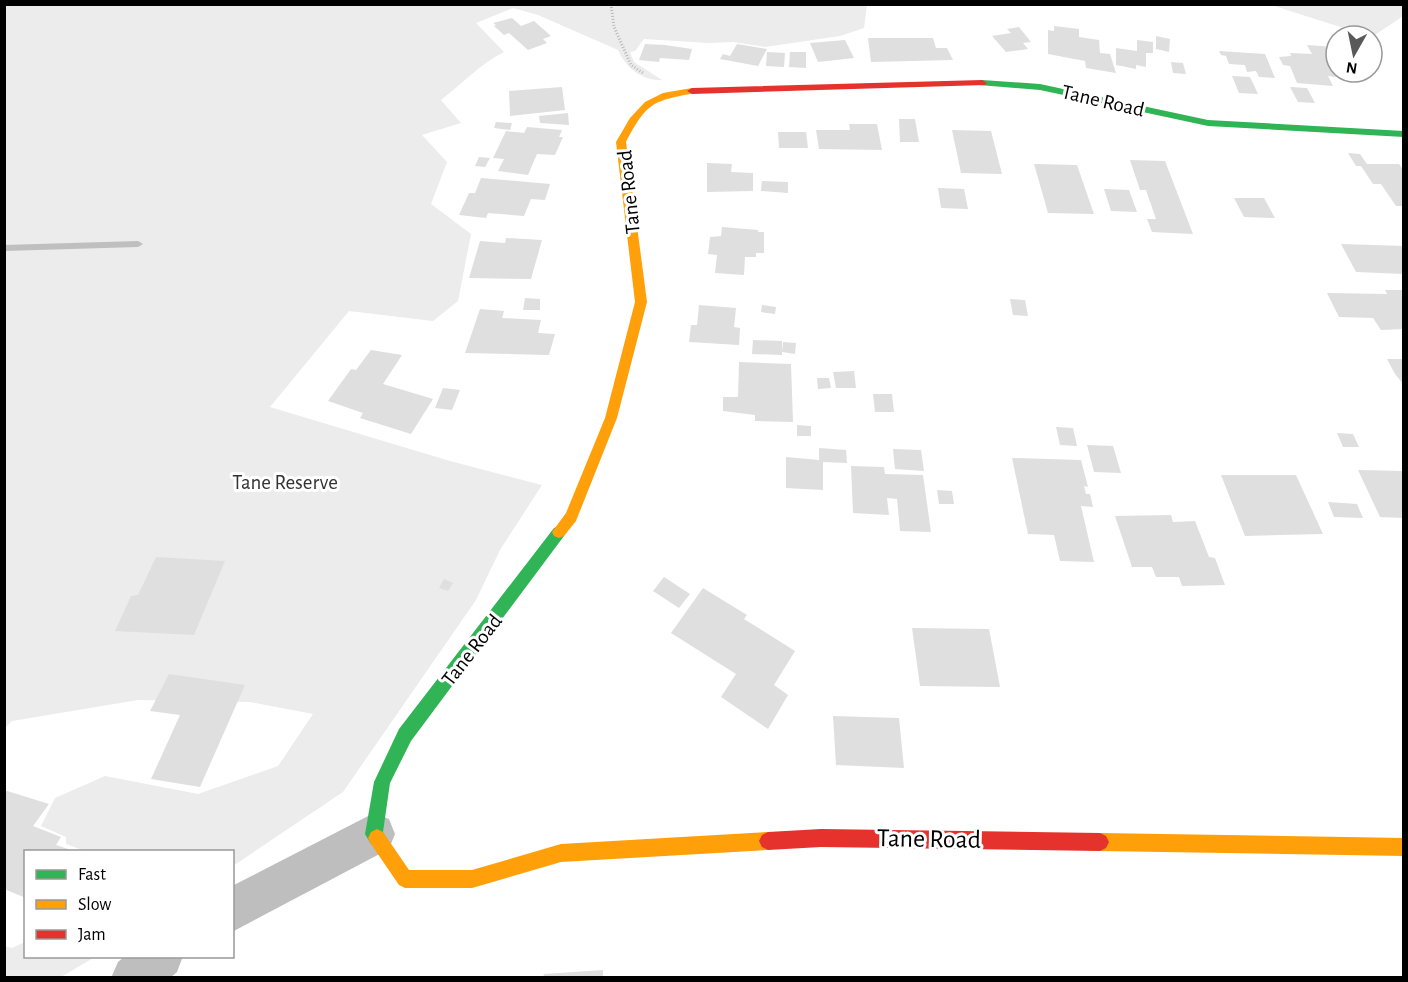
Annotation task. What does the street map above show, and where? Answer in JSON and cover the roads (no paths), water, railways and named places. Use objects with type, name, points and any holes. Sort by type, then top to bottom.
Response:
[{"type":"street","name":"Tane Road","points":[[1404,134],[1206,123],[1119,106],[1047,87],[1016,84],[726,88],[675,92],[650,100],[632,120],[621,142],[641,302],[611,418],[571,517],[405,735],[382,782],[374,834],[405,879],[472,879],[561,853],[821,838],[1404,847]]},
{"type":"street","points":[[234,909],[374,834]]},
{"type":"street","points":[[134,978],[160,958]]},
{"type":"waterway","points":[[4,248],[138,244]]},
{"type":"park label","name":"Tane Reserve","points":[[285,482]]}]
